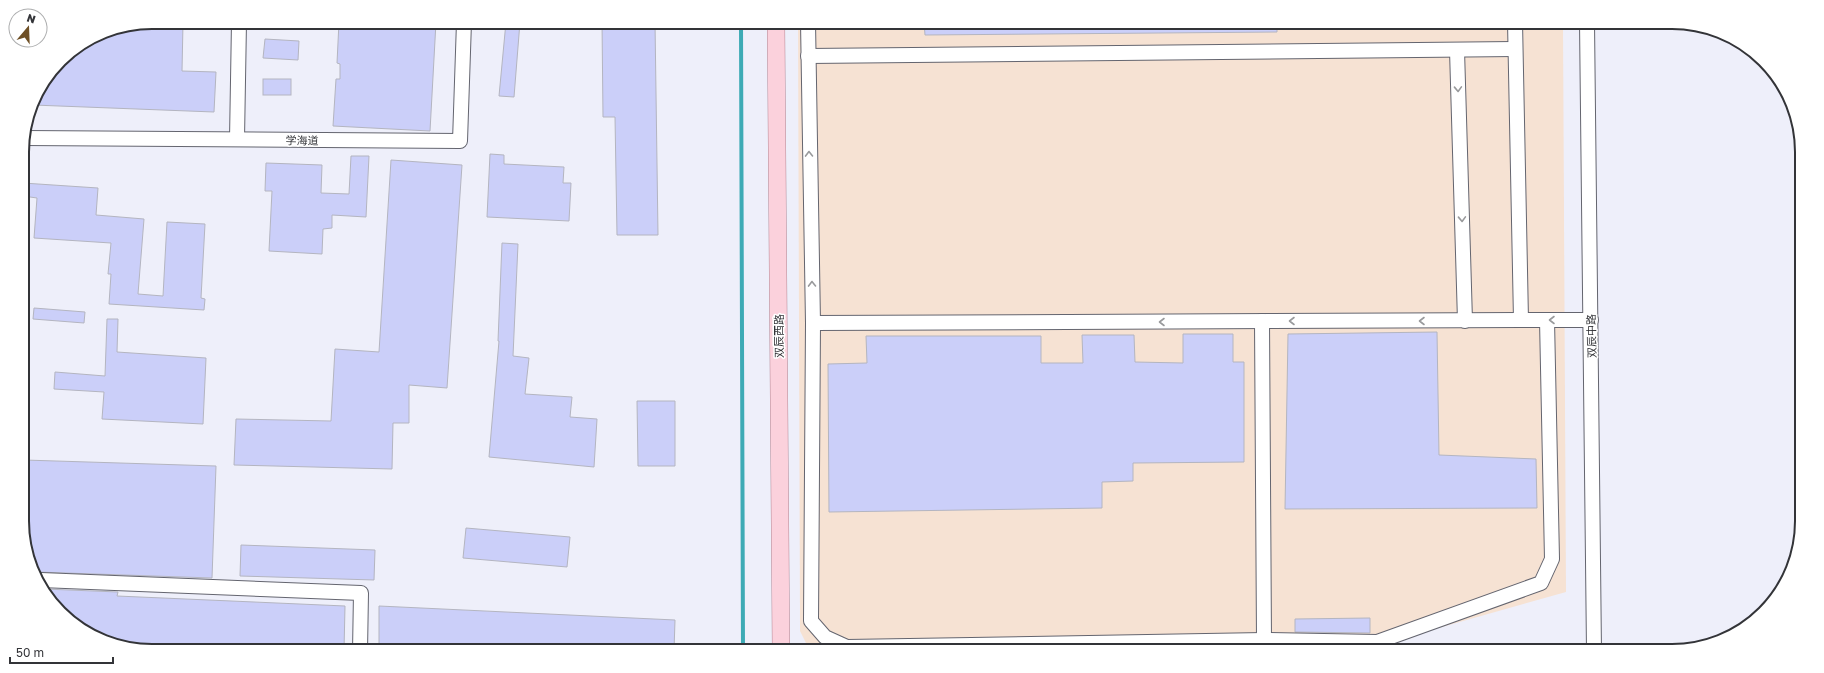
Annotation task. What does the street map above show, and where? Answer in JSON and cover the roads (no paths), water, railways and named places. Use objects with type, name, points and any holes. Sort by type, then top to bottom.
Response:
[{"type":"main road","name":"双辰西路","points":[[776,29],[781,644]]},
{"type":"street","points":[[237,139],[239,29]]},
{"type":"street","name":"学海道","points":[[30,138],[460,141],[464,29]]},
{"type":"street","points":[[808,29],[813,323],[811,621],[825,637],[840,644]]},
{"type":"street","points":[[1515,29],[1522,320]]},
{"type":"street","name":"双辰中路","points":[[1587,29],[1594,644]]},
{"type":"street","points":[[808,56],[1515,49]]},
{"type":"street","points":[[1457,50],[1465,321]]},
{"type":"street","points":[[1026,644],[1264,640],[1377,642],[1541,583],[1552,559],[1547,320]]},
{"type":"street","points":[[813,323],[1591,320]]},
{"type":"street","points":[[1262,321],[1264,640]]},
{"type":"street","points":[[45,580],[361,593],[360,644]]},
{"type":"waterway","points":[[741,29],[743,644]]}]
